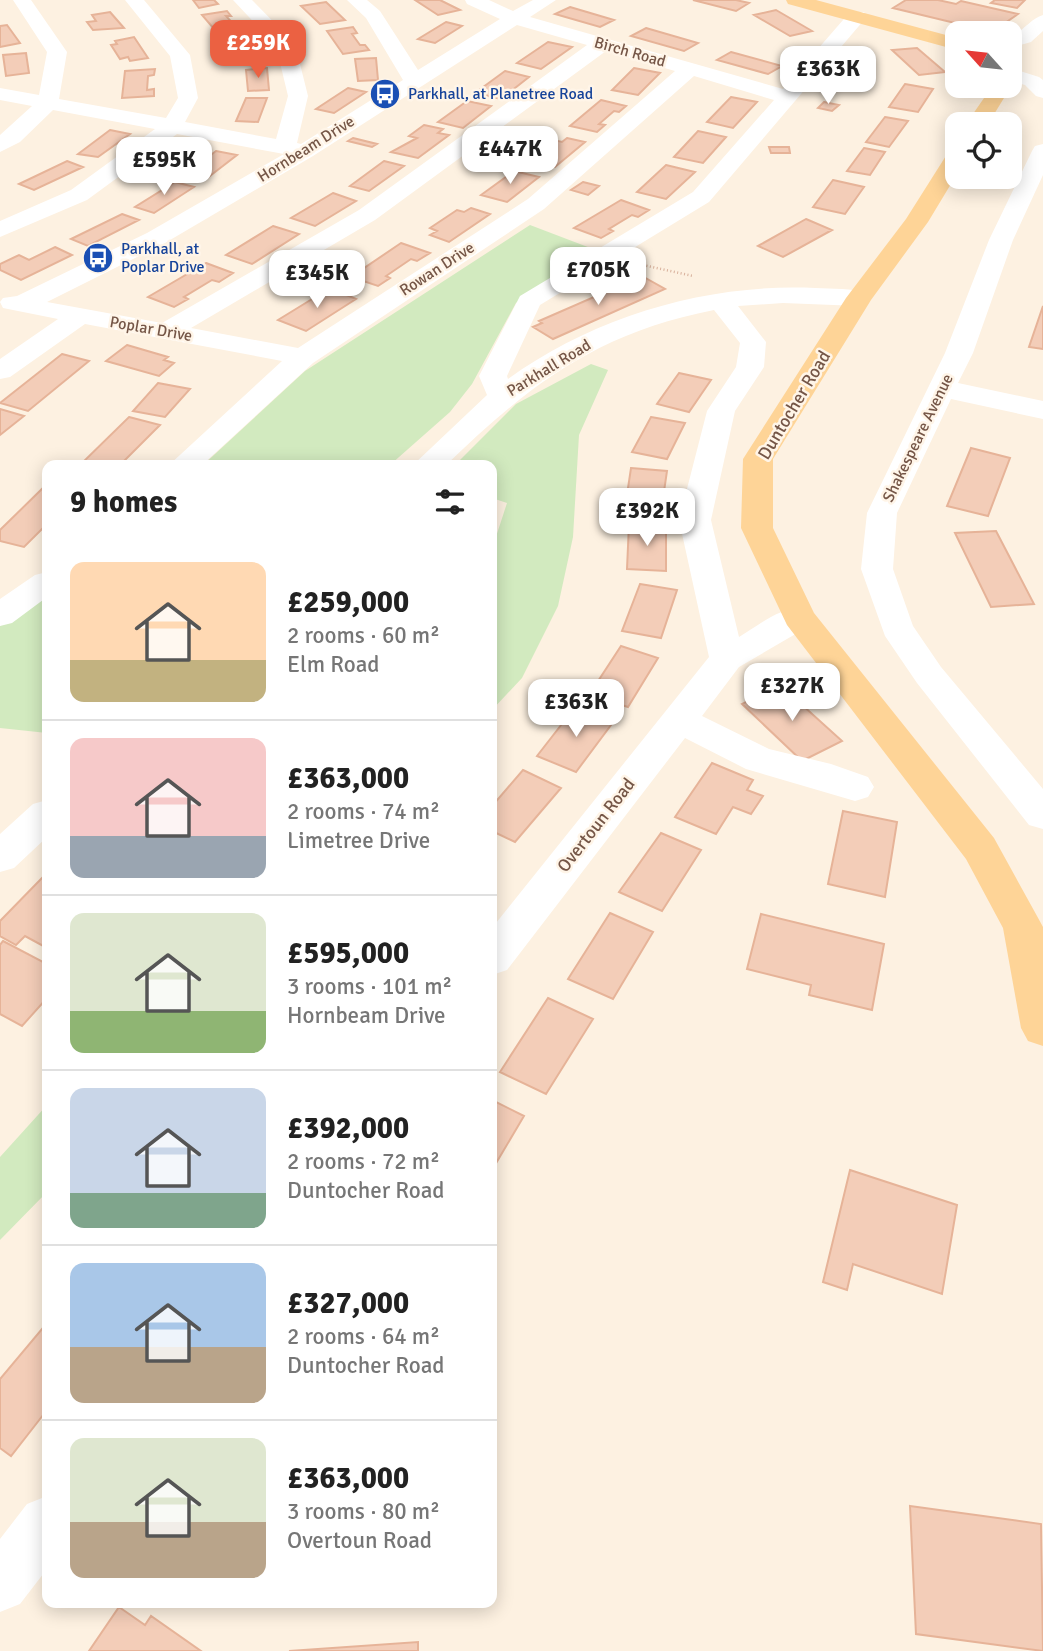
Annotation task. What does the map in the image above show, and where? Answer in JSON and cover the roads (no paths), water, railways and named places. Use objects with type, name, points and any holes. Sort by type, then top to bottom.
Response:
[{"type":"main road","points":[[795,0],[945,41]]},
{"type":"main road","name":"Duntocher Road","points":[[945,175],[916,222],[859,298],[758,459],[757,528],[799,617],[980,849],[1023,928],[1043,1028]]},
{"type":"street","points":[[0,145],[48,103],[57,52],[22,0]]},
{"type":"street","points":[[0,230],[79,195],[171,128],[188,98],[180,55],[134,0]]},
{"type":"street","points":[[0,94],[295,149],[298,96],[285,44],[242,0]]},
{"type":"street","points":[[356,0],[373,15],[414,81]]},
{"type":"street","name":"Birch Road","points":[[474,0],[514,18],[788,97]]},
{"type":"street","name":"Hornbeam Drive","points":[[10,303],[156,238],[295,149],[547,0]]},
{"type":"street","points":[[502,396],[493,376],[529,301],[701,197],[857,16]]},
{"type":"street","points":[[1022,39],[1042,24]]},
{"type":"street","points":[[167,331],[368,215],[601,44]]},
{"type":"street","name":"Rowan Drive","points":[[190,460],[303,357],[536,204],[690,69]]},
{"type":"street","points":[[1022,78],[1032,81],[1043,92]]},
{"type":"street","name":"Shakespeare Avenue","points":[[1043,151],[1000,240],[959,353],[882,513],[877,569],[897,628],[929,675],[1043,815]]},
{"type":"street","name":"Parkhall Road","points":[[433,460],[502,396],[586,343],[633,323],[757,296],[859,298]]},
{"type":"street","points":[[721,302],[753,342],[750,367],[721,411],[695,520],[727,659]]},
{"type":"street","name":"Poplar Drive","points":[[10,303],[303,357]]},
{"type":"street","points":[[0,371],[80,316]]},
{"type":"street","points":[[941,388],[1043,410]]},
{"type":"street","points":[[0,615],[42,586]]},
{"type":"street","name":"Overtoun Road","points":[[497,952],[727,659],[799,617]]},
{"type":"street","points":[[679,720],[759,760],[831,778],[855,787]]},
{"type":"street","points":[[0,858],[42,819]]},
{"type":"street","points":[[0,1584],[42,1530]]},
{"type":"place","name":"Parkhall, at Planetree Road","points":[[385,94]]},
{"type":"place","name":"Parkhall, at Poplar Drive","points":[[98,258]]}]
